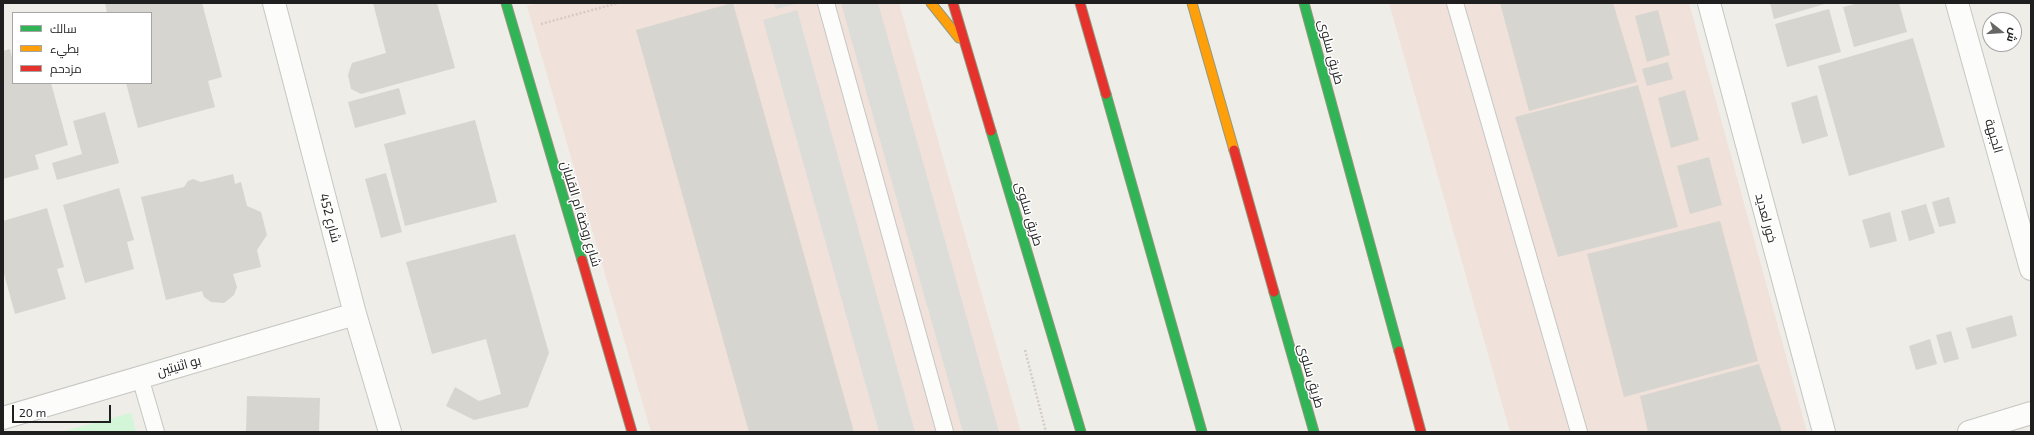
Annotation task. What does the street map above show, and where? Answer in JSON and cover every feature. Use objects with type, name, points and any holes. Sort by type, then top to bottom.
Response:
[{"type":"main road","name":"شارع روضة ام القلبان","points":[[506,3],[632,432]]},
{"type":"main road","points":[[931,3],[965,46]]},
{"type":"main road","name":"طريق سلوى","points":[[953,3],[1081,432]]},
{"type":"main road","points":[[1080,3],[1202,432]]},
{"type":"main road","name":"طريق سلوى","points":[[1192,3],[1314,432]]},
{"type":"main road","name":"طريق سلوى","points":[[1304,3],[1421,432]]},
{"type":"street","name":"شارع 452","points":[[274,3],[355,314],[390,432]]},
{"type":"street","name":"خور لعديد","points":[[1709,3],[1824,432]]},
{"type":"street","name":"الجبهة","points":[[1957,3],[2031,268]]},
{"type":"street","name":"بو اثنيتين","points":[[3,418],[355,314]]},
{"type":"street","points":[[1969,432],[2031,413]]},
{"type":"lane","points":[[826,3],[945,432]]},
{"type":"lane","points":[[1455,3],[1579,432]]},
{"type":"lane","points":[[140,377],[156,432]]},
{"type":"path","points":[[514,32],[618,3]]},
{"type":"shaded area","points":[[539,3],[899,3],[1021,432],[651,432],[527,6]]},
{"type":"shaded area","points":[[774,3],[799,3],[776,9]]},
{"type":"shaded area","points":[[841,3],[878,3],[999,432],[963,432]]},
{"type":"shaded area","points":[[1389,3],[1689,3],[1807,432],[1510,432]]},
{"type":"shaded area","points":[[797,10],[915,432],[879,432],[763,20]]},
{"type":"green space","points":[[131,413],[136,432],[61,432]]},
{"type":"building","points":[[105,3],[202,3],[222,77],[208,81],[215,107],[138,128],[126,84],[152,84],[152,12],[107,12]]},
{"type":"building","points":[[373,3],[437,3],[455,68],[361,94],[351,89],[348,75],[352,63],[386,53]]},
{"type":"building","points":[[733,3],[854,432],[749,432],[636,30]]},
{"type":"building","points":[[1500,3],[1613,3],[1637,82],[1529,111]]},
{"type":"building","points":[[1770,3],[1828,3],[1774,19]]},
{"type":"building","points":[[1859,3],[1899,3],[1907,32],[1854,47],[1843,7]]},
{"type":"building","points":[[1829,9],[1841,52],[1787,67],[1775,24]]},
{"type":"building","points":[[1658,10],[1670,55],[1647,62],[1635,16]]},
{"type":"building","points":[[1913,38],[1945,147],[1849,176],[1818,66]]},
{"type":"building","points":[[10,49],[12,58],[12,84],[51,84],[68,145],[35,155],[39,169],[3,179],[3,51]]},
{"type":"building","points":[[1668,62],[1673,79],[1647,86],[1642,69]]},
{"type":"building","points":[[1638,85],[1678,227],[1558,257],[1515,117]]},
{"type":"building","points":[[399,88],[406,114],[355,128],[348,102]]},
{"type":"building","points":[[1685,90],[1699,140],[1671,148],[1658,98]]},
{"type":"building","points":[[1817,95],[1828,136],[1802,144],[1791,103]]},
{"type":"building","points":[[105,112],[119,163],[57,180],[52,163],[82,154],[73,121]]},
{"type":"building","points":[[475,120],[497,202],[405,226],[384,144]]},
{"type":"building","points":[[1709,157],[1722,205],[1690,214],[1677,166]]},
{"type":"building","points":[[386,173],[402,232],[381,238],[365,179]]},
{"type":"building","points":[[233,174],[235,184],[241,182],[247,206],[261,212],[267,235],[257,250],[261,267],[233,274],[237,287],[234,295],[224,303],[211,302],[204,297],[202,291],[166,300],[141,197],[184,187],[188,181],[193,179],[201,182]]},
{"type":"building","points":[[119,188],[134,240],[127,242],[134,269],[85,283],[63,205]]},
{"type":"building","points":[[1949,197],[1956,223],[1939,227],[1932,202]]},
{"type":"building","points":[[1926,204],[1935,233],[1909,241],[1901,211]]},
{"type":"building","points":[[47,208],[64,267],[57,269],[66,299],[15,314],[3,270],[3,221]]},
{"type":"building","points":[[1890,212],[1897,241],[1870,248],[1862,220]]},
{"type":"building","points":[[1720,221],[1758,361],[1624,397],[1587,254]]},
{"type":"building","points":[[515,234],[549,353],[528,407],[474,420],[446,406],[455,387],[479,401],[501,394],[486,339],[432,354],[406,262]]},
{"type":"building","points":[[2012,315],[2017,336],[1972,349],[1966,328]]},
{"type":"building","points":[[1951,331],[1959,359],[1944,363],[1936,335]]},
{"type":"building","points":[[1930,339],[1937,364],[1916,370],[1909,346]]},
{"type":"building","points":[[1759,364],[1782,432],[1648,432],[1640,396]]},
{"type":"building","points":[[247,396],[320,398],[319,432],[246,432]]},
{"type":"traffic: fast","points":[[506,3],[582,260]]},
{"type":"traffic: fast","points":[[1304,3],[1399,351]]},
{"type":"traffic: fast","points":[[1106,94],[1202,432]]},
{"type":"traffic: fast","points":[[991,131],[1081,432]]},
{"type":"traffic: fast","points":[[1274,292],[1314,432]]},
{"type":"traffic: slow","points":[[931,3],[959,38]]},
{"type":"traffic: slow","points":[[1192,3],[1234,150]]},
{"type":"traffic: jam","points":[[953,3],[991,131]]},
{"type":"traffic: jam","points":[[1080,3],[1106,94]]},
{"type":"traffic: jam","points":[[1234,150],[1274,292]]},
{"type":"traffic: jam","points":[[582,260],[632,432]]},
{"type":"traffic: jam","points":[[1399,351],[1421,432]]}]
